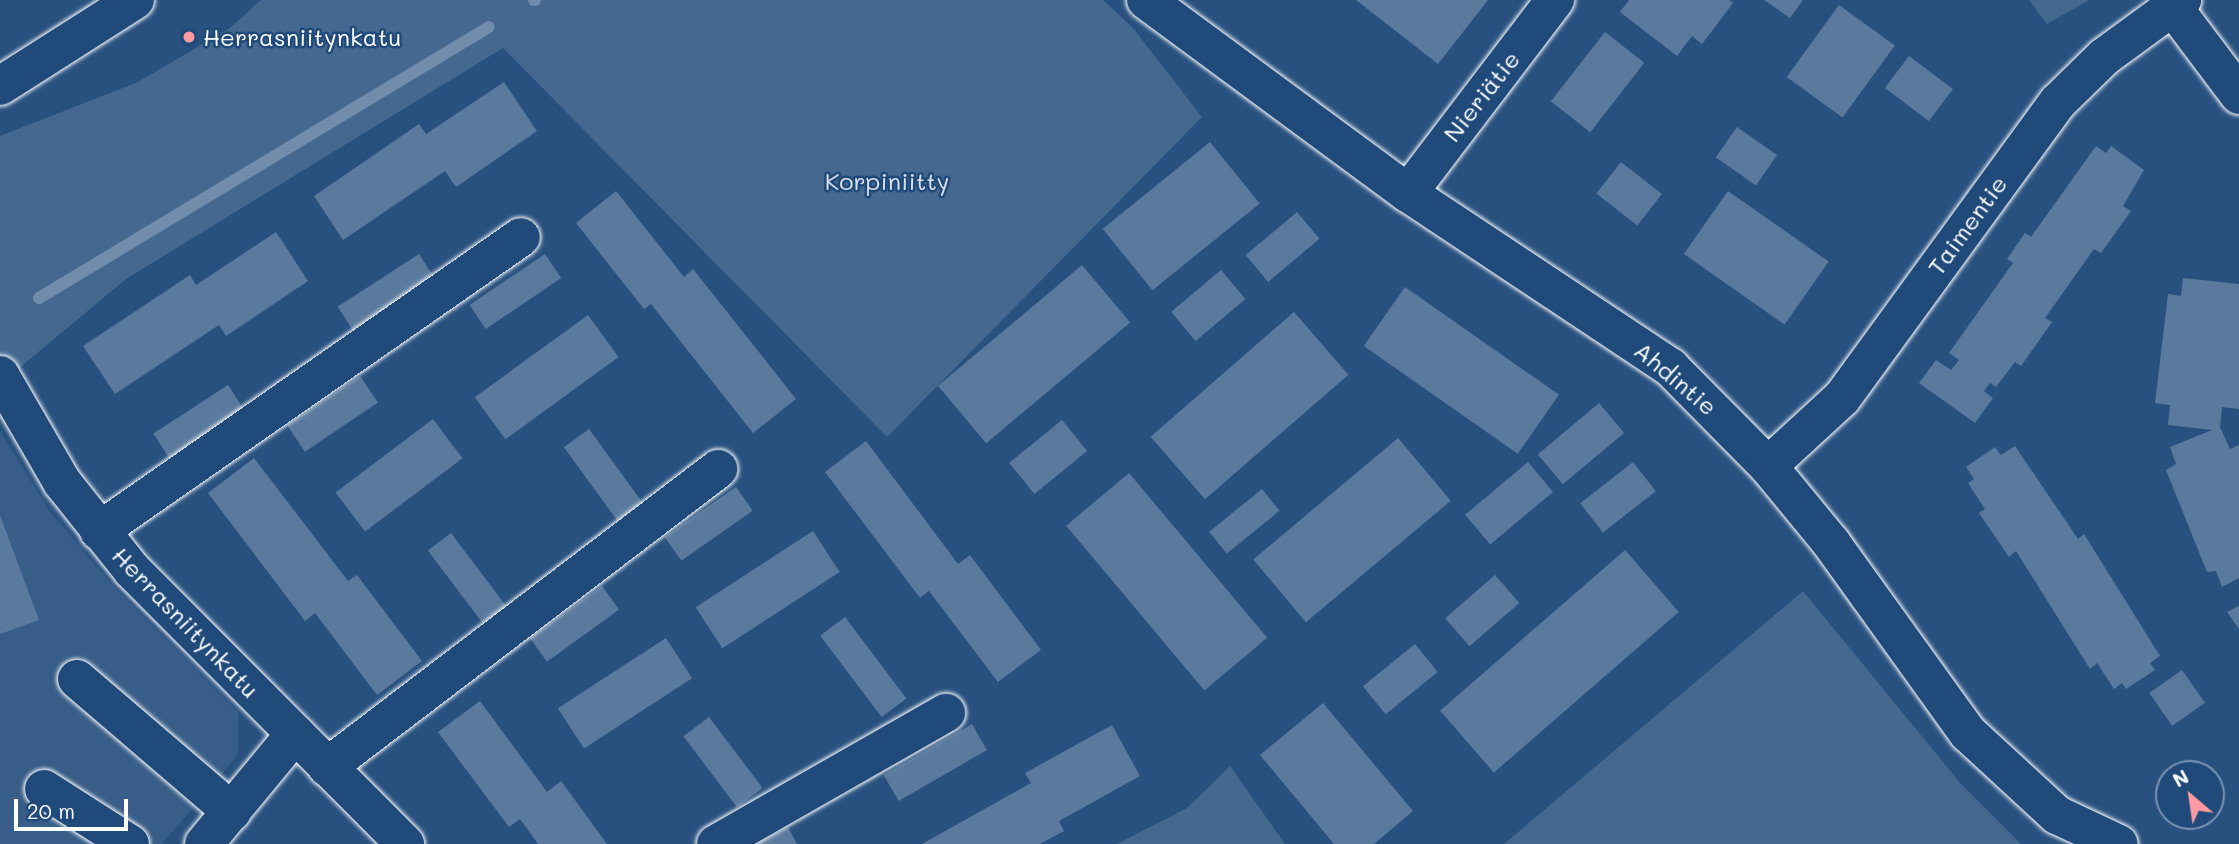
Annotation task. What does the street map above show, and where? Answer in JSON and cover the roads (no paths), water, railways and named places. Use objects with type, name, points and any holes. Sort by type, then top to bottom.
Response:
[{"type":"street","points":[[0,86],[135,0]]},
{"type":"street","name":"Ahdintie","points":[[1146,0],[1408,193],[1670,367],[1768,466],[1968,733],[2057,815],[2119,844]]},
{"type":"street","name":"Nieriätie","points":[[1408,193],[1555,0]]},
{"type":"street","points":[[2177,3],[2239,95]]},
{"type":"street","name":"Taimentie","points":[[1768,466],[1842,398],[2058,102],[2177,3]]},
{"type":"street","points":[[99,531],[521,237]]},
{"type":"street","name":"Herrasniitynkatu","points":[[0,374],[62,482],[99,531],[405,844]]},
{"type":"street","points":[[327,767],[718,469]]},
{"type":"street","points":[[77,679],[232,812]]},
{"type":"street","points":[[716,844],[946,713]]},
{"type":"street","points":[[204,844],[295,734]]},
{"type":"street","points":[[44,789],[130,844]]},
{"type":"waterway","points":[[39,298],[489,27]]},
{"type":"place","name":"Herrasniitynkatu","points":[[189,37]]},
{"type":"park label","name":"Korpiniitty","points":[[887,181]]}]
